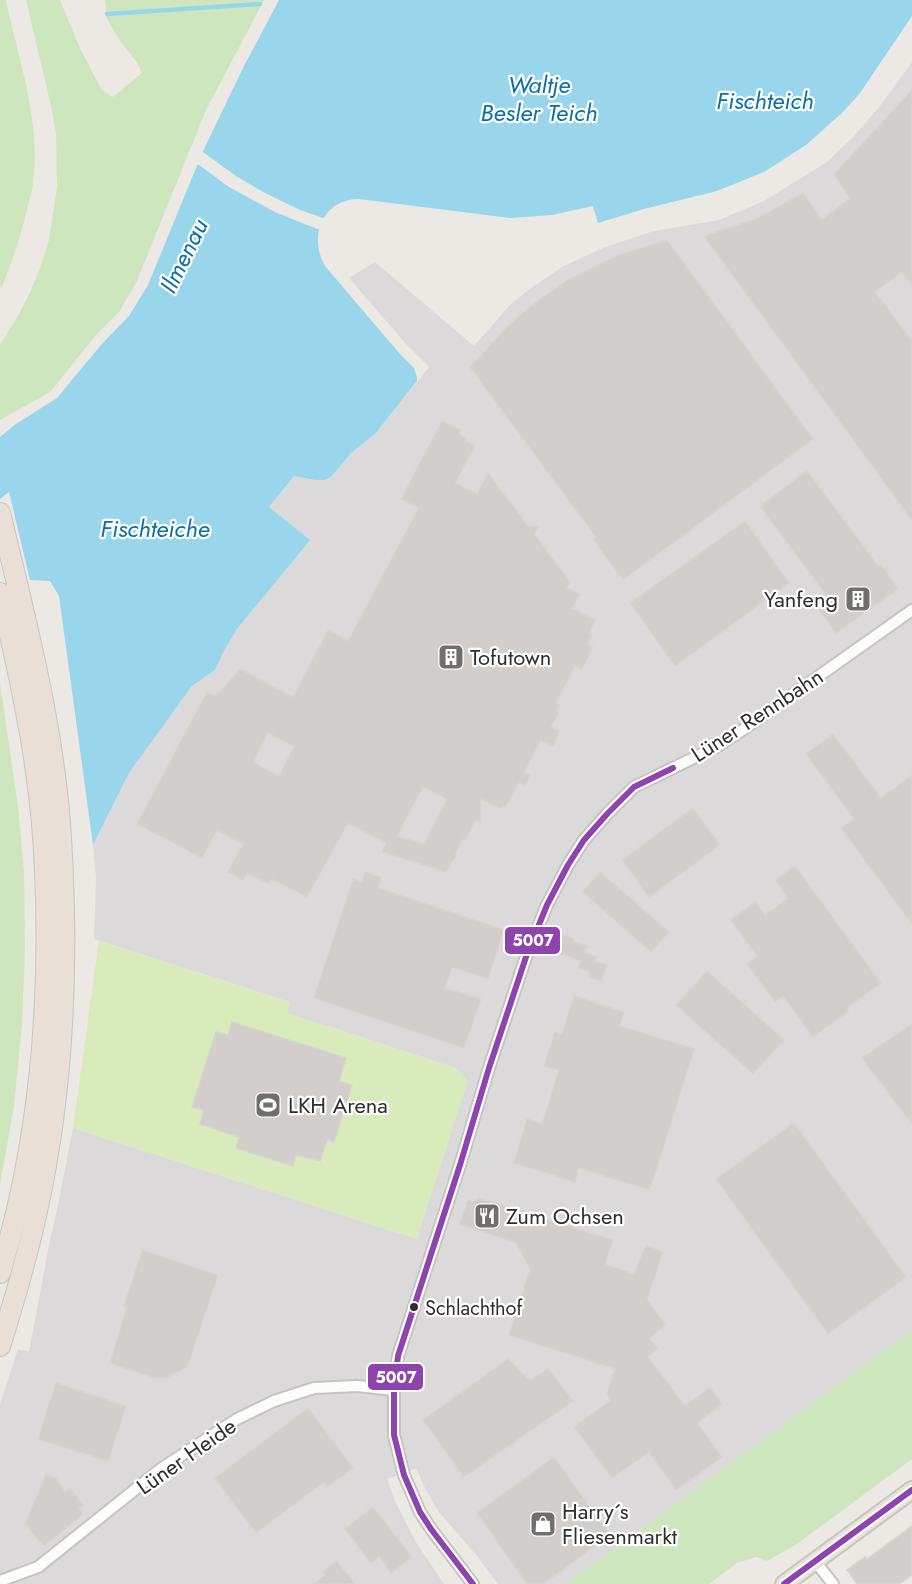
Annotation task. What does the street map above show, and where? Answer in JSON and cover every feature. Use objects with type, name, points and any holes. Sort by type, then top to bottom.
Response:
[{"type":"highway","points":[[0,513],[38,672],[49,730],[63,868],[65,952],[63,1025],[48,1151],[25,1262],[0,1346]]},
{"type":"highway","points":[[0,593],[31,740],[45,870],[46,951],[44,1025],[35,1109],[18,1201],[0,1273]]},
{"type":"main road","points":[[784,1584],[912,1490]]},
{"type":"street","name":"Lüner Rennbahn","points":[[473,1584],[420,1512],[404,1474],[394,1435],[394,1390],[398,1356],[457,1176],[489,1068],[523,966],[547,905],[579,848],[608,813],[634,787],[716,747],[912,610]]},
{"type":"street","name":"Lüner Heide","points":[[0,1581],[39,1567],[162,1468],[237,1419],[274,1401],[314,1388],[357,1386],[394,1390]]},
{"type":"street","points":[[815,1561],[833,1584]]},
{"type":"shaded area","points":[[912,62],[912,1330],[566,1584],[498,1584],[438,1511],[416,1468],[387,1479],[395,1501],[417,1544],[444,1584],[0,1584],[0,1404],[18,1349],[29,1352],[73,1128],[417,1239],[456,1068],[287,1013],[290,1002],[94,939],[96,878],[93,845],[129,773],[192,686],[215,670],[237,629],[309,540],[269,507],[294,476],[315,480],[331,477],[351,453],[375,434],[429,367],[349,278],[375,262],[474,346],[510,305],[562,267],[605,247],[654,231],[719,220],[764,201],[827,162],[880,106]]},
{"type":"green space","points":[[0,0],[6,1],[27,91],[35,160],[33,186],[12,260],[1,289],[0,283]]},
{"type":"green space","points":[[26,0],[60,0],[80,48],[101,89],[113,97],[142,73],[107,19],[105,0],[264,0],[206,110],[137,281],[119,312],[95,336],[50,392],[0,420],[0,345],[19,314],[41,265],[49,240],[57,187],[56,133]]},
{"type":"green space","points":[[0,683],[18,807],[24,872],[25,951],[22,1024],[14,1106],[0,1185]]},
{"type":"green space","name":"LKH Arena","points":[[99,941],[290,1002],[287,1013],[456,1068],[468,1081],[417,1239],[73,1128]]},
{"type":"green space","points":[[912,1330],[912,1459],[797,1544],[767,1561],[756,1557],[737,1563],[709,1584],[566,1584]]},
{"type":"water","name":"Fischteiche","points":[[279,0],[912,0],[912,16],[860,93],[843,112],[806,145],[764,172],[717,191],[598,223],[593,206],[552,215],[511,218],[359,199],[336,205],[328,212],[322,221],[318,243],[325,266],[414,368],[417,381],[375,434],[351,453],[331,477],[315,480],[294,476],[269,507],[310,540],[237,629],[215,670],[192,686],[129,773],[93,845],[59,596],[50,581],[30,580],[9,492],[0,499],[0,437],[57,398],[101,345],[129,316],[148,285],[203,151]]},
{"type":"pier","points":[[200,150],[263,192],[300,210],[326,219],[322,231],[275,212],[229,187],[195,162]]},
{"type":"building","points":[[912,90],[912,285],[902,272],[875,292],[912,341],[912,520],[704,236],[756,219],[803,193],[822,220],[850,198],[834,174]]},
{"type":"building","points":[[667,240],[813,439],[623,580],[593,539],[596,537],[470,367],[507,327],[536,302],[568,280],[616,256]]},
{"type":"building","name":"Tofutown","points":[[442,421],[461,430],[459,434],[475,446],[455,483],[477,494],[488,473],[528,526],[538,527],[534,534],[570,582],[567,588],[580,594],[572,608],[595,620],[589,633],[592,635],[587,644],[593,647],[582,669],[575,666],[556,703],[560,705],[557,711],[559,712],[551,727],[560,731],[553,746],[541,740],[524,772],[530,775],[525,785],[519,782],[506,806],[499,808],[481,799],[480,821],[475,821],[466,839],[463,839],[446,872],[382,852],[386,843],[348,823],[307,897],[272,879],[269,884],[247,873],[243,880],[228,872],[243,844],[217,830],[202,858],[137,824],[207,692],[216,696],[240,669],[293,697],[328,630],[348,641],[418,509],[401,499]],"holes":[[[268,733],[294,746],[279,776],[253,762]],[[423,787],[447,799],[424,844],[397,836]]]},
{"type":"building","points":[[807,471],[878,566],[881,564],[898,589],[836,633],[818,609],[831,601],[760,506]]},
{"type":"building","points":[[745,521],[789,583],[675,666],[630,603]]},
{"type":"building","points":[[833,734],[881,798],[912,775],[912,924],[841,828],[854,819],[806,754]]},
{"type":"building","points":[[693,808],[720,845],[649,897],[622,860]]},
{"type":"building","points":[[795,866],[881,983],[847,1008],[849,1011],[813,1037],[783,996],[775,1002],[747,964],[757,956],[731,920],[755,902],[765,915],[788,898],[775,880]]},
{"type":"building","points":[[365,872],[381,877],[378,888],[504,930],[488,979],[452,967],[445,988],[481,999],[464,1048],[314,998],[353,879],[362,882]]},
{"type":"building","points":[[600,872],[669,932],[651,952],[583,892]]},
{"type":"building","points":[[563,935],[587,946],[584,952],[597,957],[595,961],[607,965],[601,981],[589,977],[590,972],[578,968],[581,961],[556,952]]},
{"type":"building","points":[[707,971],[784,1040],[753,1074],[676,1005]]},
{"type":"building","points":[[574,996],[624,1012],[620,1026],[694,1049],[650,1190],[579,1168],[575,1182],[514,1163],[527,1119],[542,1124],[559,1070],[544,1066],[555,1032],[562,1034]]},
{"type":"building","points":[[232,1022],[346,1058],[339,1081],[352,1085],[334,1142],[327,1140],[320,1161],[296,1155],[293,1166],[236,1148],[239,1137],[200,1124],[204,1110],[192,1107],[216,1032],[228,1035]]},
{"type":"building","points":[[912,1024],[912,1124],[862,1058]]},
{"type":"building","points":[[794,1123],[906,1277],[828,1334],[716,1179]]},
{"type":"building","points":[[479,1198],[613,1240],[605,1264],[634,1274],[646,1245],[663,1252],[647,1299],[665,1325],[649,1339],[658,1348],[648,1357],[685,1406],[710,1387],[722,1404],[697,1423],[722,1457],[676,1490],[649,1452],[612,1478],[574,1427],[611,1400],[607,1394],[615,1369],[509,1335],[530,1269],[516,1243],[460,1224],[468,1200],[473,1202]]},
{"type":"building","points":[[142,1250],[218,1275],[189,1362],[182,1370],[166,1378],[155,1378],[110,1363],[127,1307],[124,1306]]},
{"type":"building","points":[[508,1359],[530,1381],[548,1368],[573,1401],[464,1477],[423,1420]]},
{"type":"building","points":[[56,1383],[126,1406],[108,1461],[38,1439]]},
{"type":"building","points":[[308,1408],[353,1468],[327,1487],[324,1482],[256,1533],[215,1478]]},
{"type":"building","name":"Harry´s Fliesenmarkt","points":[[554,1457],[610,1535],[543,1584],[527,1584],[477,1513]]},
{"type":"building","points":[[46,1474],[56,1478],[65,1492],[70,1488],[83,1505],[79,1508],[83,1514],[44,1546],[25,1524]]},
{"type":"building","points":[[373,1507],[412,1557],[391,1573],[379,1556],[371,1563],[345,1529]]},
{"type":"building","points":[[912,1526],[912,1575],[899,1584],[857,1584],[847,1570],[865,1557],[867,1559]]},
{"type":"building","points":[[336,1561],[355,1584],[314,1584],[325,1575],[323,1572]]},
{"type":"waterway","points":[[107,14],[260,4]]},
{"type":"transit line","name":"5007","points":[[473,1584],[420,1512],[404,1475],[394,1435],[394,1390],[398,1356],[489,1068],[527,954],[547,905],[584,840],[608,813],[634,787],[673,768]]},
{"type":"transit line","name":"5007","points":[[784,1584],[912,1490]]},
{"type":"place","name":"Yanfeng","points":[[858,599]]},
{"type":"place","name":"Tofutown","points":[[451,657]]},
{"type":"place","name":"LKH Arena","points":[[268,1105]]},
{"type":"place","name":"Zum Ochsen","points":[[487,1216]]},
{"type":"place","name":"Schlachthof","points":[[414,1307]]},
{"type":"place","name":"Harry´s Fliesenmarkt","points":[[543,1524]]},
{"type":"water label","name":"Waltje Besler Teich","points":[[539,99]]},
{"type":"water label","name":"Fischteich","points":[[765,101]]},
{"type":"water label","name":"Ilmenau","points":[[184,256]]}]
